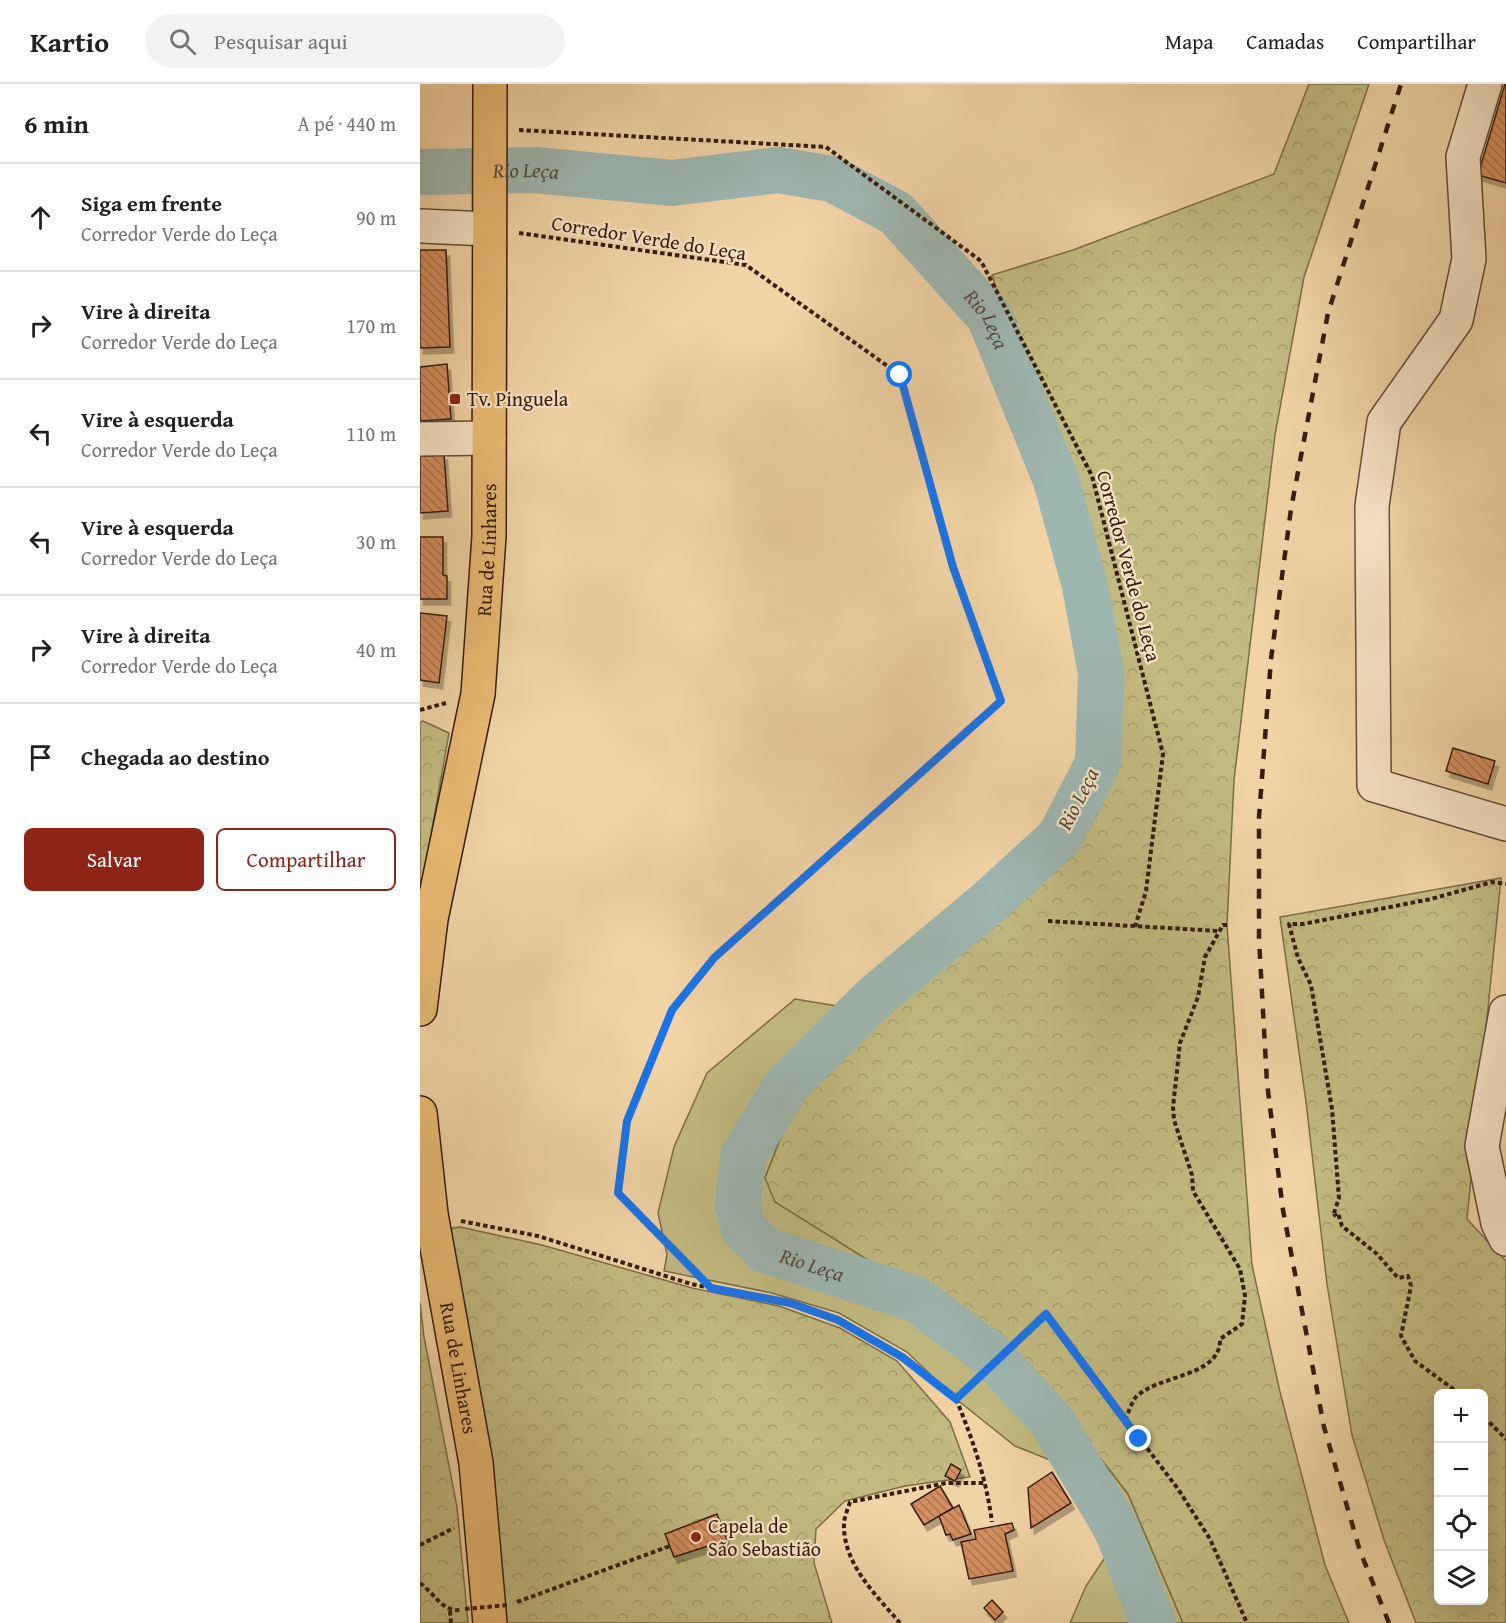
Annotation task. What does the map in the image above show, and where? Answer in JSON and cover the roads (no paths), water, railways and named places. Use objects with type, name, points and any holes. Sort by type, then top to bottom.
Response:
[{"type":"main road","name":"Rua de Linhares","points":[[420,1009],[431,919],[478,694],[489,536],[488,133],[490,84]]},
{"type":"main road","name":"Rua de Linhares","points":[[420,1113],[431,1214],[476,1463],[487,1612]]},
{"type":"street","points":[[1485,84],[1463,157],[1469,259],[1456,321],[1384,422],[1372,506],[1374,785],[1506,824]]},
{"type":"street","points":[[420,226],[489,223]]},
{"type":"street","points":[[420,439],[489,438]]},
{"type":"street","points":[[1506,1012],[1482,1146],[1498,1223],[1506,1239]]},
{"type":"waterway","name":"Rio Leça","points":[[420,172],[535,170],[672,183],[778,170],[832,179],[896,213],[989,316],[1056,480],[1085,586],[1101,673],[1098,763],[1060,837],[989,902],[873,999],[786,1086],[743,1157],[738,1205],[743,1228],[765,1250],[916,1299],[990,1354],[1051,1420],[1116,1527],[1153,1623]]},
{"type":"railway","points":[[1389,1623],[1360,1551],[1324,1427],[1283,1210],[1267,1083],[1259,939],[1259,817],[1271,659],[1291,509],[1328,313],[1401,84]]},
{"type":"place","name":"Tv. Pinguela","points":[[455,399]]},
{"type":"place","name":"Capela de São Sebastião","points":[[696,1537]]}]
